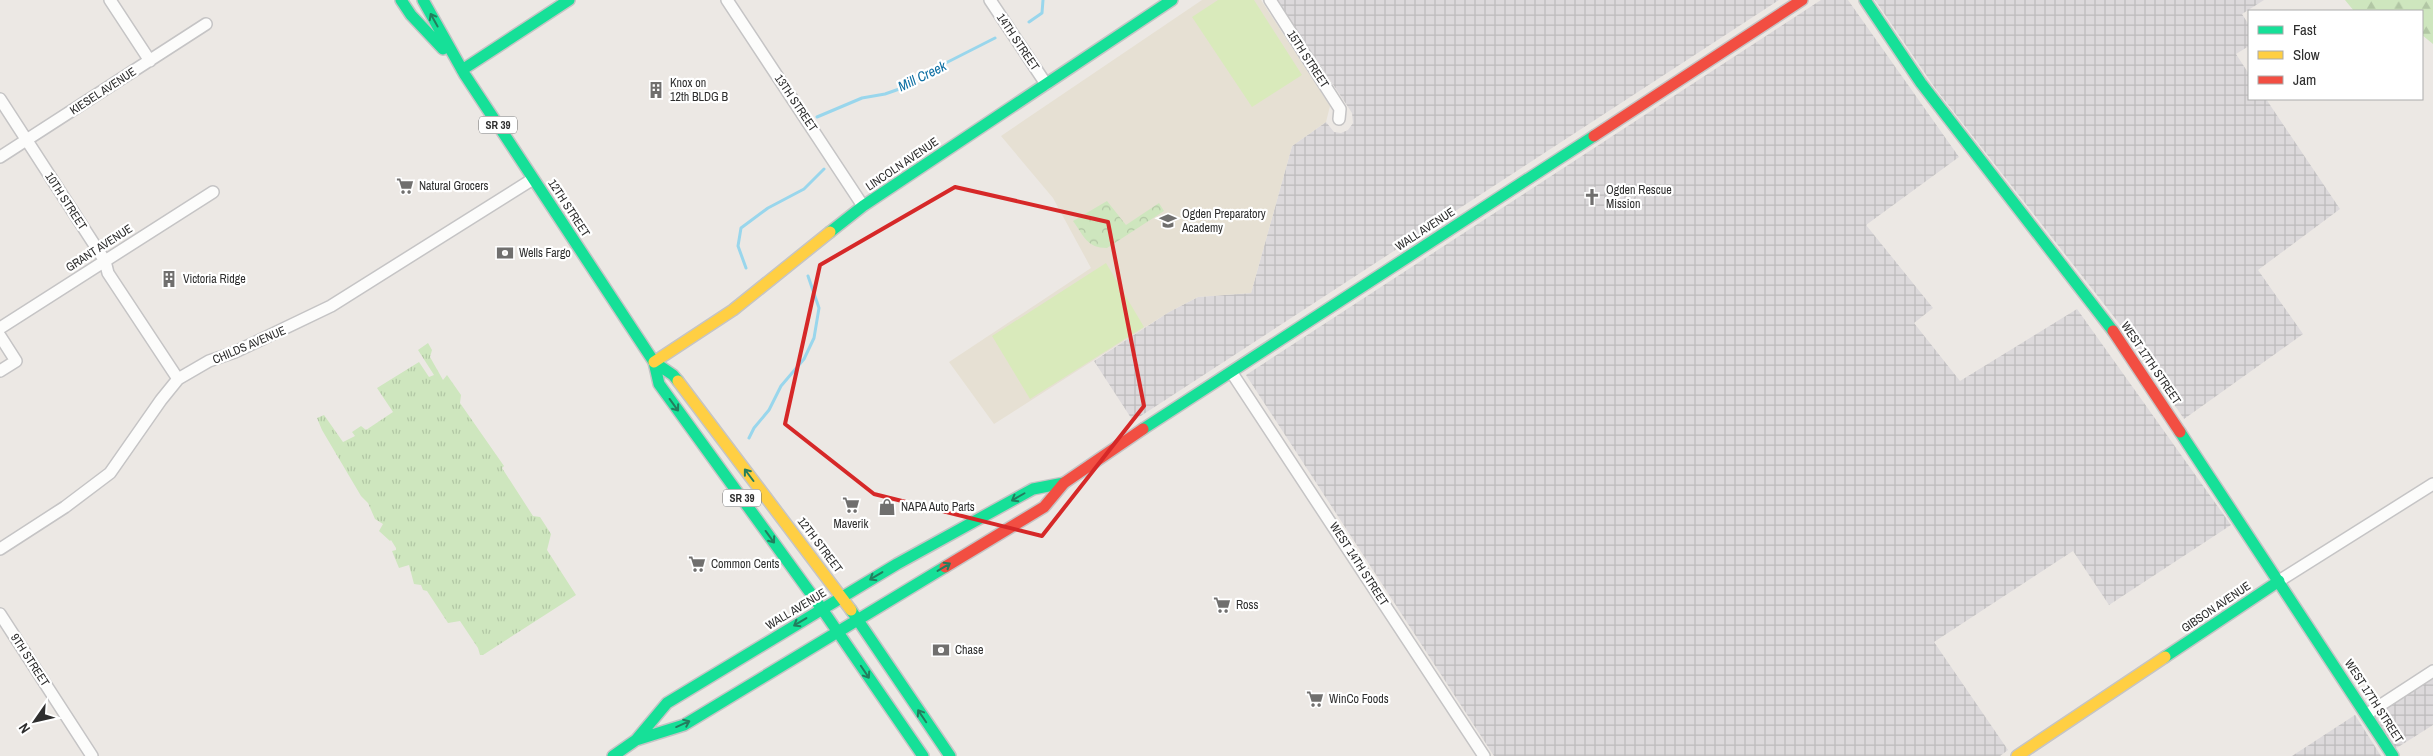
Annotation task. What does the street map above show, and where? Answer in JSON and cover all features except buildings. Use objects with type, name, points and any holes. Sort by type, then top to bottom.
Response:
[{"type":"main road","name":"12TH STREET","points":[[401,0],[411,15],[462,70]]},
{"type":"main road","name":"12TH STREET","points":[[423,0],[462,70],[654,362],[659,384],[822,609],[923,756]]},
{"type":"main road","points":[[462,70],[570,0]]},
{"type":"main road","name":"LINCOLN AVENUE","points":[[654,362],[733,310],[863,206],[1172,0]]},
{"type":"main road","name":"WALL AVENUE","points":[[612,756],[636,740],[684,725],[1044,507],[1064,483],[1085,468],[1802,0]]},
{"type":"main road","name":"WEST 17TH STREET","points":[[1864,0],[1921,83],[2116,334],[2280,581],[2393,756]]},
{"type":"main road","name":"12TH STREET","points":[[654,362],[674,375],[842,597],[950,756]]},
{"type":"main road","name":"WALL AVENUE","points":[[636,740],[667,703],[822,609],[897,564],[1033,489],[1064,483]]},
{"type":"main road","name":"GIBSON AVENUE","points":[[2017,756],[2280,581]]},
{"type":"street","points":[[110,0],[150,61]]},
{"type":"street","name":"13TH STREET","points":[[727,0],[863,206]]},
{"type":"street","name":"14TH STREET","points":[[990,0],[1046,84]]},
{"type":"street","name":"15TH STREET","points":[[1270,0],[1340,109],[1339,119]]},
{"type":"street","name":"KIESEL AVENUE","points":[[0,157],[206,24]]},
{"type":"street","name":"10TH STREET","points":[[0,99],[105,260],[108,273],[178,379]]},
{"type":"street","name":"CHILDS AVENUE","points":[[0,549],[65,507],[110,474],[161,400],[178,379],[210,361],[235,352],[332,306],[534,179]]},
{"type":"street","name":"GRANT AVENUE","points":[[0,328],[213,192]]},
{"type":"street","points":[[0,336],[16,361],[0,372]]},
{"type":"street","name":"WEST 14TH STREET","points":[[1232,373],[1484,756]]},
{"type":"street","name":"GIBSON AVENUE","points":[[2280,581],[2433,484]]},
{"type":"street","name":"9TH STREET","points":[[0,614],[92,756]]},
{"type":"street","points":[[2367,714],[2433,671]]},
{"type":"highlighted area","points":[[955,187],[1108,222],[1144,406],[1042,536],[874,494],[785,424],[820,265]]},
{"type":"shaded area","name":"Ogden Preparatory Academy","points":[[1202,0],[1261,0],[1330,106],[1326,122],[1292,146],[1251,293],[1198,297],[1169,312],[994,424],[949,362],[1091,268],[1053,198],[1001,136]]},
{"type":"shaded area","points":[[1277,0],[1779,0],[1133,421],[1094,361],[1169,312],[1198,297],[1251,293],[1292,146],[1326,122],[1334,132],[1341,133],[1348,130],[1353,123],[1352,113]]},
{"type":"shaded area","points":[[1821,0],[1848,0],[1959,157],[1866,225],[1933,308],[1914,323],[1960,381],[2077,309],[2231,525],[2109,605],[2073,551],[1934,642],[2008,750],[2000,756],[1494,756],[1246,375]]},
{"type":"shaded area","points":[[1875,0],[2264,0],[2242,14],[2248,23],[2248,47],[2236,54],[2248,72],[2248,100],[2267,100],[2340,209],[2258,270],[2303,334],[2184,419],[2122,327],[1935,88]]},
{"type":"shaded area","points":[[2433,676],[2433,725],[2395,749],[2374,716]]},
{"type":"shaded area","points":[[2355,715],[2381,756],[2292,756]]},
{"type":"green space","points":[[1218,0],[1254,0],[1302,75],[1252,107],[1192,17]]},
{"type":"green space","points":[[2345,0],[2433,0],[2433,44],[2423,36],[2423,10],[2353,10]]},
{"type":"green space","points":[[1107,201],[1126,225],[1159,203],[1164,211],[1107,248],[1095,246],[1083,236],[1073,221]]},
{"type":"green space","points":[[1106,263],[1144,327],[1030,399],[992,336]]},
{"type":"green space","points":[[428,343],[432,350],[430,357],[443,380],[447,375],[461,395],[460,403],[504,466],[502,468],[533,516],[540,517],[551,534],[547,550],[576,595],[483,655],[480,655],[478,648],[460,621],[448,623],[427,591],[423,590],[421,585],[414,584],[409,565],[399,568],[392,551],[396,550],[396,548],[391,540],[379,531],[383,524],[375,519],[368,503],[361,496],[322,430],[317,418],[324,415],[343,442],[355,436],[352,432],[361,426],[366,430],[393,412],[377,388],[419,362],[429,377],[434,375],[418,350]]},
{"type":"waterway","name":"Mill Creek","points":[[1029,22],[1042,13],[1043,0]]},
{"type":"waterway","name":"Mill Creek","points":[[817,117],[862,98],[885,94],[905,87],[932,70],[995,38]]},
{"type":"waterway","name":"Mill Creek","points":[[746,268],[738,246],[741,228],[768,208],[804,189],[824,169]]},
{"type":"waterway","name":"Mill Creek","points":[[749,438],[754,428],[769,410],[781,386],[804,359],[814,338],[819,308],[808,276]]},
{"type":"traffic: fast","points":[[401,0],[411,15],[443,49]]},
{"type":"traffic: fast","points":[[423,0],[465,75],[654,362],[673,375],[678,381]]},
{"type":"traffic: fast","points":[[462,70],[569,0]]},
{"type":"traffic: fast","points":[[830,232],[863,206],[1172,0]]},
{"type":"traffic: fast","points":[[1865,0],[1921,83],[2113,331]]},
{"type":"traffic: fast","points":[[1143,429],[1594,136]]},
{"type":"traffic: fast","points":[[654,362],[659,384],[822,609],[923,756]]},
{"type":"traffic: fast","points":[[2180,432],[2393,756]]},
{"type":"traffic: fast","points":[[613,756],[636,740],[667,703],[897,564],[1033,489],[1064,483]]},
{"type":"traffic: fast","points":[[636,740],[684,725],[945,567]]},
{"type":"traffic: fast","points":[[2165,657],[2279,581]]},
{"type":"traffic: fast","points":[[851,610],[950,756]]},
{"type":"traffic: slow","points":[[654,362],[733,310],[830,232]]},
{"type":"traffic: slow","points":[[678,381],[851,610]]},
{"type":"traffic: slow","points":[[2017,756],[2165,657]]},
{"type":"traffic: jam","points":[[1594,136],[1802,0]]},
{"type":"traffic: jam","points":[[2113,331],[2180,432]]},
{"type":"traffic: jam","points":[[945,567],[1044,507],[1064,483],[1143,429]]},
{"type":"place","name":"Knox on 12th BLDG B","points":[[656,90]]},
{"type":"place","name":"Natural Grocers","points":[[405,186]]},
{"type":"place","name":"Ogden Rescue Mission","points":[[1592,197]]},
{"type":"place","name":"Ogden Preparatory Academy","points":[[1168,221]]},
{"type":"place","name":"Wells Fargo","points":[[505,253]]},
{"type":"place","name":"Victoria Ridge","points":[[169,279]]},
{"type":"place","name":"Maverik","points":[[851,505]]},
{"type":"place","name":"NAPA Auto Parts","points":[[887,507]]},
{"type":"place","name":"Common Cents","points":[[697,564]]},
{"type":"place","name":"Ross","points":[[1222,605]]},
{"type":"place","name":"Chase","points":[[941,650]]},
{"type":"place","name":"WinCo Foods","points":[[1315,699]]}]
